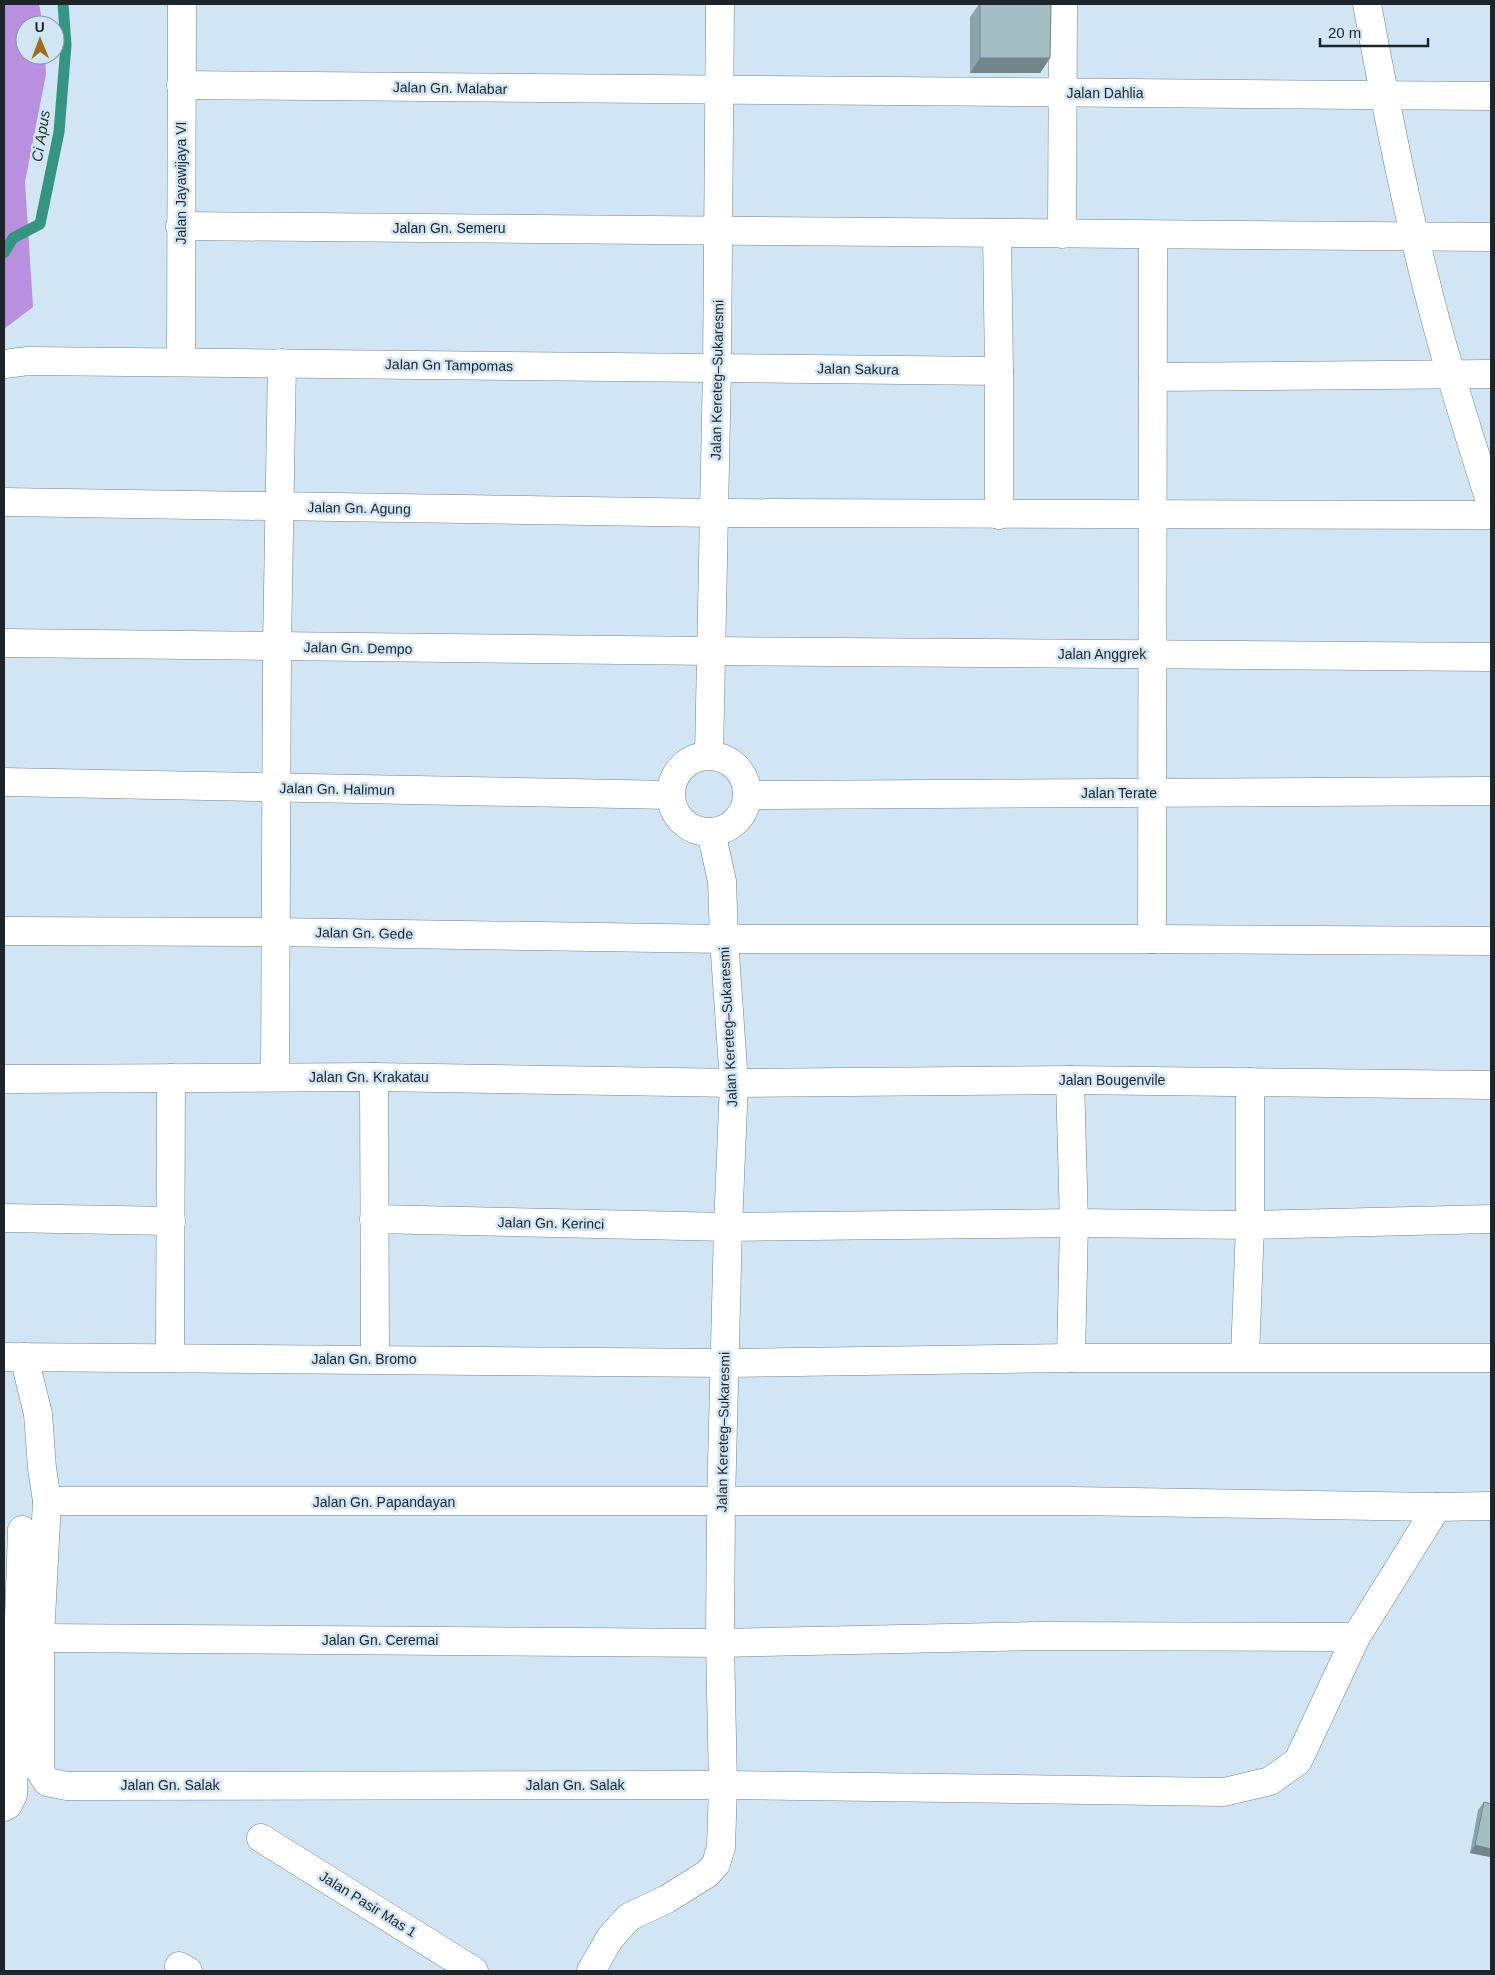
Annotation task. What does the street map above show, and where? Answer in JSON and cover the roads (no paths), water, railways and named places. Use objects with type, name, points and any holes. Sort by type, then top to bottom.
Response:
[{"type":"street","name":"Jalan Jayawijaya VI","points":[[181,362],[182,4]]},
{"type":"street","name":"Jalan Kereteg–Sukaresmi","points":[[710,755],[719,230],[720,4]]},
{"type":"street","points":[[1062,234],[1063,4]]},
{"type":"street","points":[[1367,4],[1384,95],[1415,236],[1450,374],[1491,505]]},
{"type":"street","name":"Jalan Gn. Malabar","points":[[181,86],[719,90]]},
{"type":"street","name":"Jalan Dahlia","points":[[719,90],[1491,96]]},
{"type":"street","name":"Jalan Gn. Semeru","points":[[180,226],[1491,238]]},
{"type":"street","points":[[997,234],[999,515]]},
{"type":"street","points":[[1152,939],[1153,235]]},
{"type":"street","name":"Jalan Gn Tampomas","points":[[4,364],[28,361],[717,368]]},
{"type":"street","points":[[275,1077],[277,647],[282,364]]},
{"type":"street","name":"Jalan Sakura","points":[[717,368],[999,371]]},
{"type":"street","points":[[1153,377],[1491,374]]},
{"type":"street","name":"Jalan Gn. Agung","points":[[4,502],[715,513],[1491,516]]},
{"type":"street","name":"Jalan Gn. Dempo","points":[[4,643],[712,651]]},
{"type":"street","name":"Jalan Anggrek","points":[[712,651],[1491,657]]},
{"type":"street","points":[[710,755],[724,759],[737,767],[745,780],[748,795],[744,809],[736,820],[725,828],[711,832],[699,830],[688,825],[679,817],[673,807],[670,795],[673,780],[682,767],[694,758],[710,755]]},
{"type":"street","name":"Jalan Gn. Halimun","points":[[4,782],[670,795]]},
{"type":"street","name":"Jalan Terate","points":[[748,795],[1491,791]]},
{"type":"street","name":"Jalan Kereteg–Sukaresmi","points":[[591,1971],[610,1938],[629,1917],[667,1899],[707,1874],[716,1864],[721,1847],[723,1785],[720,1643],[721,1503],[728,1227],[734,1083],[722,881],[711,832]]},
{"type":"street","name":"Jalan Gn. Gede","points":[[4,931],[276,932],[724,939],[1491,941]]},
{"type":"street","points":[[374,1077],[375,1359]]},
{"type":"street","name":"Jalan Gn. Krakatau","points":[[4,1079],[374,1077],[734,1083]]},
{"type":"street","points":[[170,1358],[171,1078]]},
{"type":"street","points":[[1070,1080],[1074,1223],[1071,1358]]},
{"type":"street","name":"Jalan Bougenvile","points":[[734,1083],[1070,1080],[1491,1085]]},
{"type":"street","points":[[1245,1357],[1250,1225],[1250,1082]]},
{"type":"street","points":[[4,1218],[171,1221]]},
{"type":"street","name":"Jalan Gn. Kerinci","points":[[374,1219],[728,1227],[1074,1223],[1250,1225],[1491,1219]]},
{"type":"street","name":"Jalan Gn. Bromo","points":[[14,1357],[725,1363],[1071,1358],[1491,1358]]},
{"type":"street","name":"Jalan Gn. Salak","points":[[14,1357],[38,1414],[42,1468],[47,1501],[40,1638],[40,1771],[46,1782],[67,1786],[723,1785]]},
{"type":"street","name":"Jalan Gn. Papandayan","points":[[47,1501],[721,1503],[1072,1501],[1437,1507],[1491,1506]]},
{"type":"street","points":[[723,1785],[1224,1792],[1270,1781],[1298,1761],[1356,1637],[1437,1507]]},
{"type":"street","points":[[4,1807],[8,1805],[13,1795],[22,1530]]},
{"type":"street","name":"Jalan Gn. Ceremai","points":[[40,1638],[720,1643],[1037,1636],[1356,1637]]},
{"type":"street","name":"Jalan Pasir Mas 1","points":[[261,1838],[474,1971]]},
{"type":"waterway","name":"Ci Apus","points":[[4,253],[13,238],[40,224],[59,132],[66,45],[63,4]]}]
